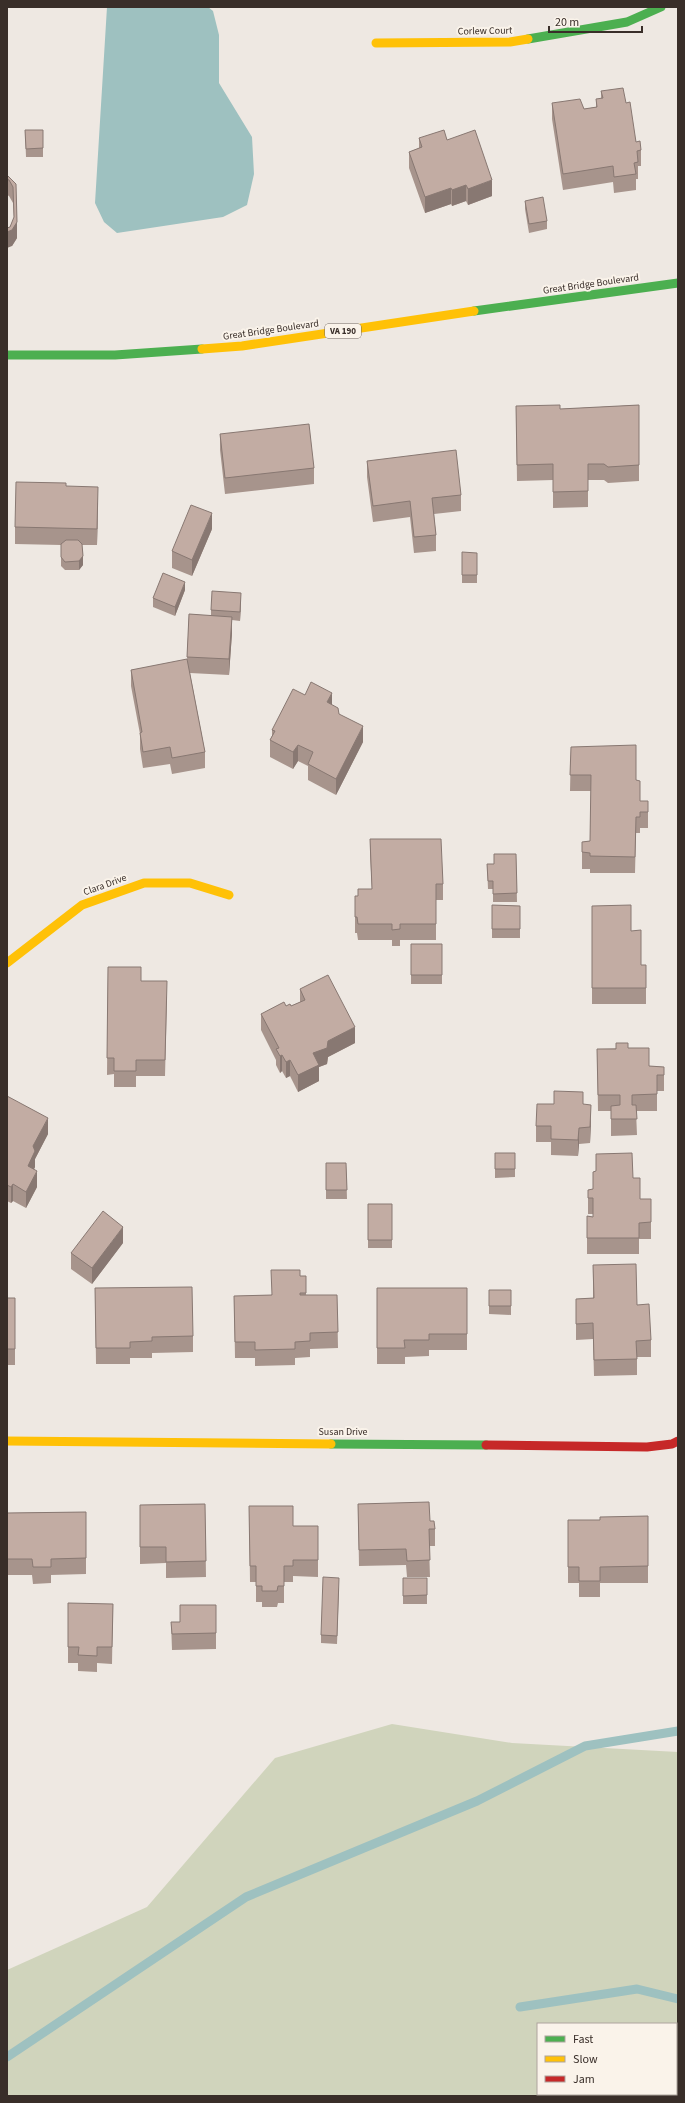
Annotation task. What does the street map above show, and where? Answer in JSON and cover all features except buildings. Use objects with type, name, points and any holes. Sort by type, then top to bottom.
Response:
[{"type":"street","name":"Corlew Court","points":[[376,43],[510,42],[627,22],[661,7]]},
{"type":"street","name":"Great Bridge Boulevard","points":[[7,355],[115,355],[242,346],[545,301],[678,283]]},
{"type":"street","name":"Clara Drive","points":[[7,963],[82,905],[144,883],[190,883],[229,895]]},
{"type":"street","name":"Susan Drive","points":[[7,1441],[647,1447],[672,1444],[678,1441]]},
{"type":"green space","points":[[392,1724],[512,1743],[678,1752],[678,2096],[7,2096],[7,1970],[147,1907],[275,1758]]},
{"type":"water","points":[[107,7],[208,7],[213,11],[219,35],[219,83],[252,137],[254,174],[247,205],[223,217],[117,233],[104,222],[95,203]]},
{"type":"waterway","points":[[7,2057],[246,1897],[477,1801],[585,1746],[678,1731]]},
{"type":"waterway","points":[[520,2007],[637,1989],[678,1999]]},
{"type":"traffic: fast","points":[[528,39],[627,22],[661,7]]},
{"type":"traffic: fast","points":[[474,311],[678,283]]},
{"type":"traffic: fast","points":[[7,355],[115,355],[202,349]]},
{"type":"traffic: fast","points":[[331,1444],[486,1445]]},
{"type":"traffic: slow","points":[[376,43],[510,42],[528,39]]},
{"type":"traffic: slow","points":[[202,349],[242,346],[474,311]]},
{"type":"traffic: slow","points":[[7,963],[82,905],[144,883],[190,883],[229,895]]},
{"type":"traffic: slow","points":[[7,1441],[331,1444]]},
{"type":"traffic: jam","points":[[486,1445],[647,1447],[672,1444],[678,1441]]}]
